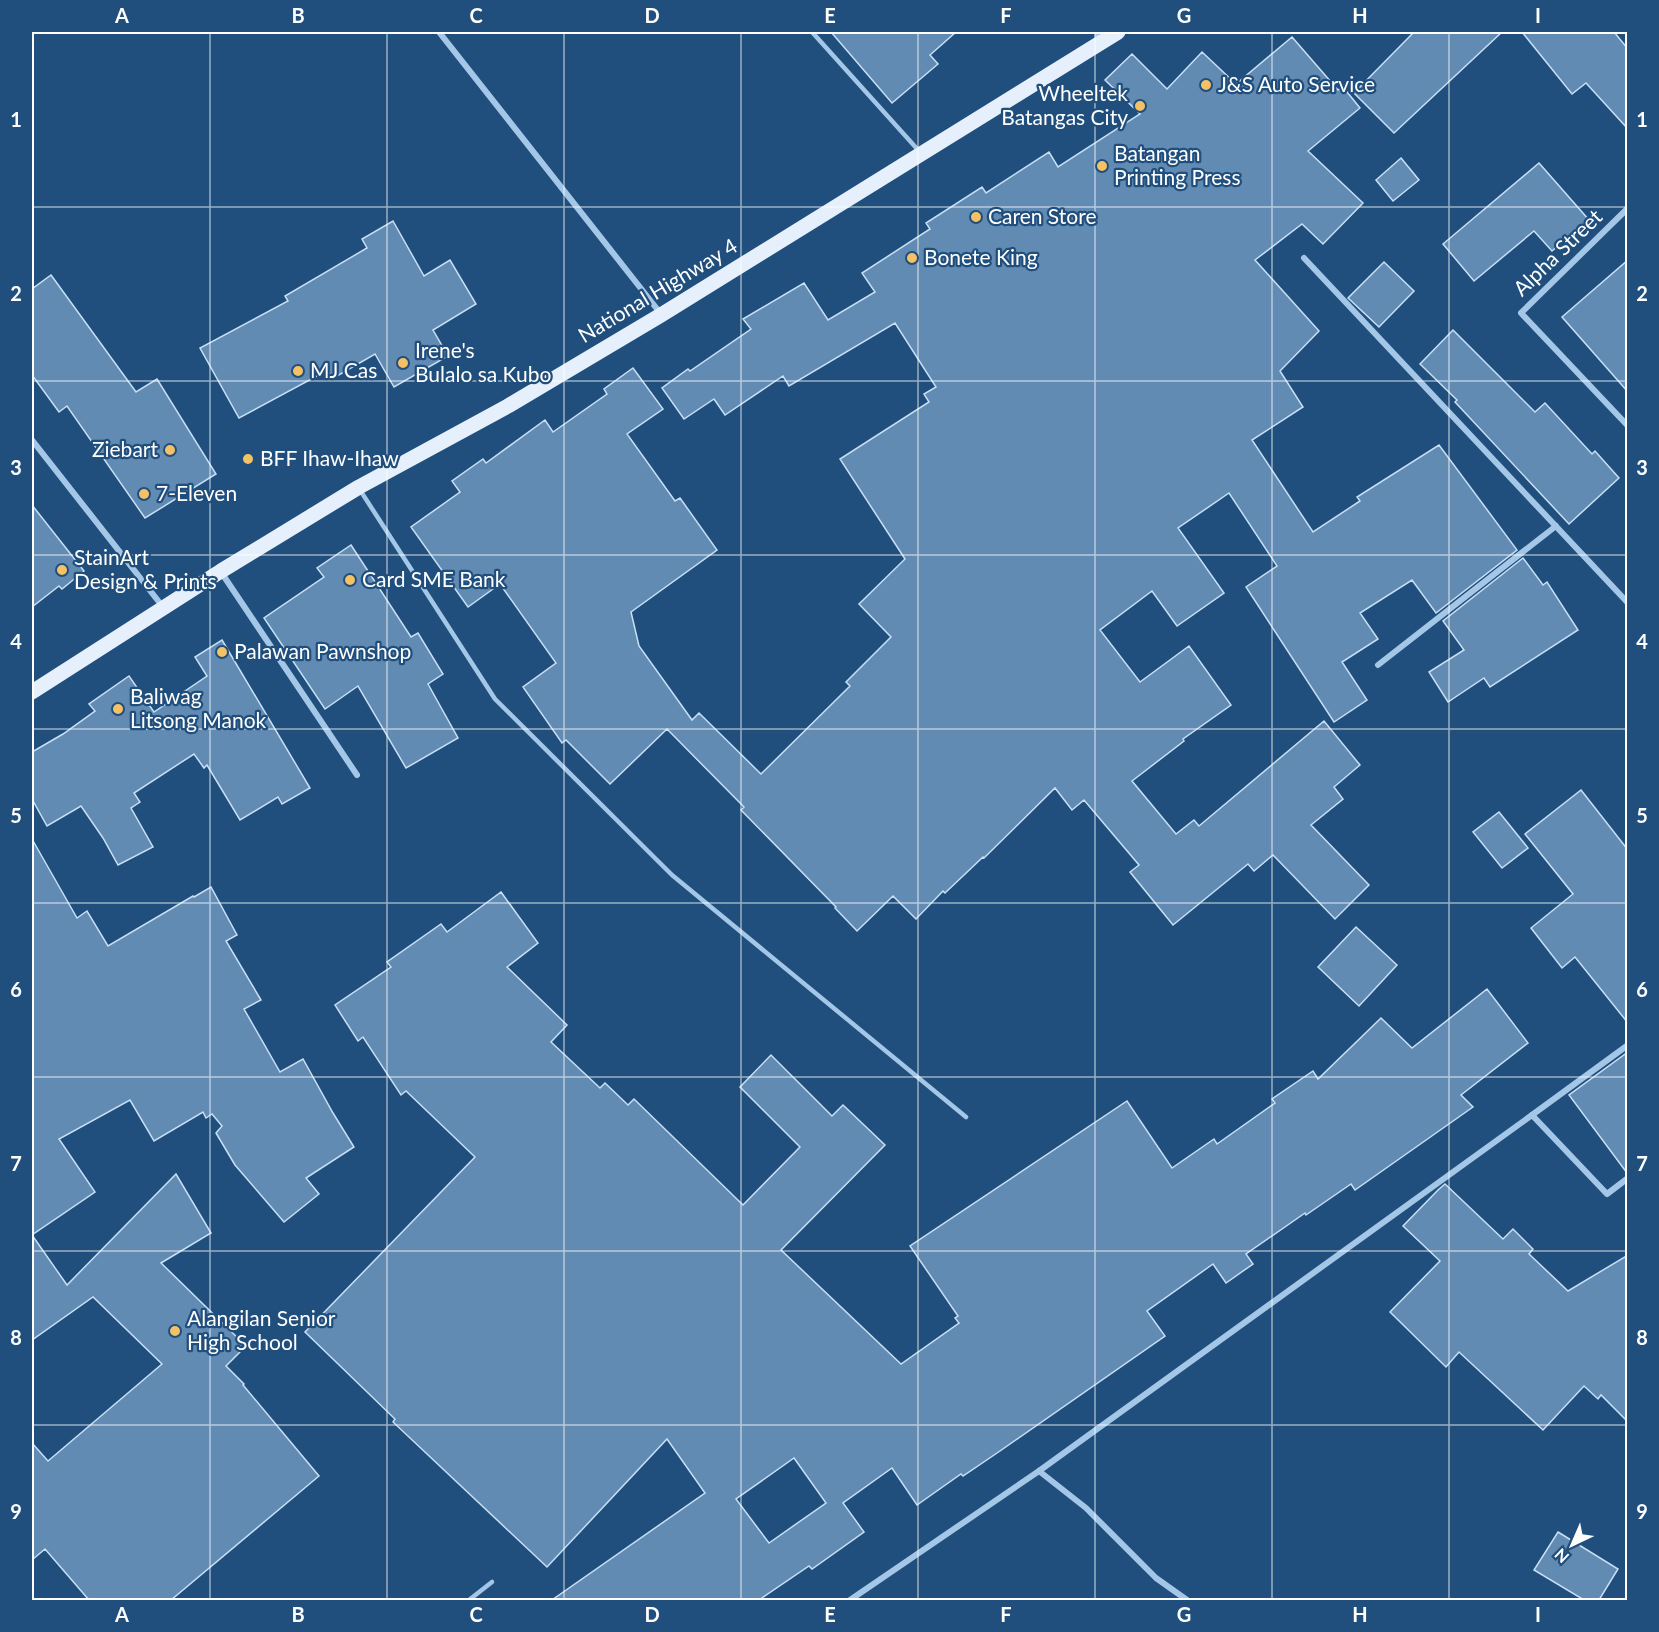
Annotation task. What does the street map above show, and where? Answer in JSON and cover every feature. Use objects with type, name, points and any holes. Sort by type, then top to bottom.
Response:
[{"type":"main road","name":"National Highway 4","points":[[32,692],[221,571],[359,487],[508,405],[661,315],[921,153],[1097,38],[1118,32]]},
{"type":"street","points":[[440,32],[661,315]]},
{"type":"street","name":"Alpha Street","points":[[1628,208],[1521,313],[1628,426]]},
{"type":"street","points":[[1304,258],[1628,603]]},
{"type":"street","points":[[32,440],[163,608]]},
{"type":"street","points":[[1378,664],[1556,526]]},
{"type":"street","points":[[221,571],[357,775]]},
{"type":"street","points":[[850,1600],[1039,1471],[1628,1045]]},
{"type":"street","points":[[1532,1116],[1607,1194],[1628,1178]]},
{"type":"street","points":[[1039,1471],[1086,1508],[1155,1578],[1187,1600]]},
{"type":"lane","points":[[812,32],[921,153]]},
{"type":"lane","points":[[359,487],[495,699],[672,875],[966,1117]]},
{"type":"lane","points":[[469,1600],[492,1582]]},
{"type":"building","points":[[831,32],[956,32],[930,55],[938,64],[892,103]]},
{"type":"building","points":[[1414,32],[1502,32],[1394,133],[1354,93]]},
{"type":"building","points":[[1522,32],[1614,32],[1628,49],[1628,129],[1586,83],[1572,94]]},
{"type":"building","points":[[1292,37],[1338,90],[1343,87],[1360,108],[1308,151],[1363,203],[1323,244],[1302,224],[1255,260],[1319,331],[1280,371],[1303,407],[1252,440],[1313,532],[1360,501],[1357,497],[1439,445],[1517,550],[1436,613],[1412,580],[1360,613],[1378,639],[1342,662],[1367,700],[1334,722],[1246,587],[1277,566],[1229,493],[1178,528],[1224,593],[1177,626],[1152,591],[1100,630],[1140,682],[1189,646],[1231,705],[1183,739],[1184,741],[1132,781],[1176,834],[1194,820],[1199,826],[1324,721],[1360,765],[1334,787],[1343,799],[1311,825],[1369,885],[1335,919],[1273,855],[1254,871],[1248,864],[1173,925],[1130,872],[1139,865],[1084,800],[1072,810],[1055,788],[984,858],[945,893],[943,891],[916,919],[893,896],[857,931],[741,810],[744,807],[667,729],[610,784],[566,740],[562,743],[523,687],[556,663],[500,584],[468,607],[411,527],[460,492],[452,481],[483,459],[486,463],[545,420],[553,432],[607,394],[604,389],[633,368],[663,409],[627,434],[675,501],[680,498],[717,550],[631,612],[639,646],[692,720],[699,713],[761,774],[850,686],[846,682],[891,637],[859,604],[905,559],[840,459],[929,402],[924,394],[936,387],[895,323],[789,386],[783,376],[725,415],[714,399],[684,419],[662,388],[751,329],[743,319],[804,283],[828,320],[875,292],[862,273],[930,229],[926,223],[982,187],[986,193],[1049,152],[1058,167],[1140,114],[1105,80],[1132,54],[1167,89],[1202,52],[1236,84]]},
{"type":"building","points":[[1401,158],[1419,180],[1393,201],[1376,180]]},
{"type":"building","points":[[1539,163],[1589,220],[1552,251],[1534,231],[1474,281],[1443,244]]},
{"type":"building","points":[[393,221],[424,276],[450,260],[476,304],[433,330],[448,356],[394,387],[375,354],[332,379],[328,370],[239,418],[200,348],[288,301],[285,296],[367,248],[362,239]]},
{"type":"building","points":[[1628,260],[1628,392],[1562,317]]},
{"type":"building","points":[[1384,262],[1414,291],[1379,327],[1348,298]]},
{"type":"building","points":[[51,275],[136,392],[157,379],[216,474],[145,518],[67,406],[59,412],[32,375],[32,289]]},
{"type":"building","points":[[1453,330],[1535,412],[1545,403],[1592,454],[1595,451],[1619,478],[1569,524],[1455,402],[1457,400],[1420,364]]},
{"type":"building","points":[[32,505],[84,571],[62,589],[59,586],[32,607]]},
{"type":"building","points":[[351,545],[411,637],[418,633],[443,674],[428,684],[458,738],[406,768],[358,686],[325,709],[264,618],[324,577],[317,568]]},
{"type":"building","points":[[1523,558],[1543,585],[1547,582],[1578,630],[1490,687],[1484,678],[1448,702],[1429,672],[1464,650],[1443,621]]},
{"type":"building","points":[[222,640],[310,788],[282,804],[278,797],[240,820],[207,765],[204,768],[194,754],[134,793],[140,802],[131,808],[153,847],[118,865],[81,806],[47,826],[32,799],[32,752],[63,734],[95,711],[89,704],[129,676],[154,712],[207,676],[195,657]]},
{"type":"building","points":[[1581,790],[1628,850],[1628,1023],[1575,957],[1562,968],[1531,928],[1573,894],[1525,834]]},
{"type":"building","points":[[1499,812],[1528,848],[1502,868],[1473,832]]},
{"type":"building","points":[[32,839],[77,918],[87,911],[108,946],[211,887],[237,935],[226,941],[261,1000],[244,1009],[280,1072],[303,1059],[354,1147],[306,1178],[319,1194],[284,1222],[235,1165],[216,1133],[222,1126],[212,1114],[206,1118],[203,1112],[154,1141],[130,1100],[59,1139],[95,1192],[32,1235]]},
{"type":"building","points":[[501,892],[538,943],[507,967],[567,1025],[551,1042],[600,1088],[605,1083],[628,1105],[634,1099],[743,1205],[800,1147],[740,1087],[771,1055],[832,1116],[843,1105],[885,1145],[781,1250],[901,1364],[959,1323],[955,1318],[958,1316],[910,1246],[1127,1101],[1172,1168],[1214,1139],[1217,1144],[1275,1103],[1272,1099],[1313,1071],[1318,1079],[1381,1018],[1412,1048],[1487,989],[1528,1043],[1461,1095],[1473,1107],[1355,1190],[1351,1184],[1246,1254],[1253,1264],[1226,1283],[1213,1264],[1147,1311],[1165,1336],[963,1476],[961,1474],[917,1505],[892,1468],[843,1503],[864,1532],[812,1569],[809,1566],[759,1600],[552,1600],[705,1493],[667,1439],[547,1567],[393,1422],[395,1419],[305,1332],[475,1157],[406,1091],[401,1095],[363,1037],[358,1041],[335,1005],[391,967],[387,962],[441,924],[447,932]],"holes":[[[794,1458],[826,1503],[769,1543],[736,1499]]]},
{"type":"building","points":[[1356,927],[1397,965],[1359,1006],[1318,967]]},
{"type":"building","points":[[1628,1052],[1628,1173],[1627,1173],[1569,1095]]},
{"type":"building","name":"Alangilan Senior High School","points":[[176,1174],[211,1233],[161,1263],[246,1346],[226,1366],[244,1384],[319,1476],[171,1600],[89,1600],[45,1549],[32,1560],[32,1443],[48,1461],[162,1364],[93,1297],[32,1340],[32,1235],[67,1285]]},
{"type":"building","points":[[1445,1184],[1503,1239],[1513,1229],[1533,1249],[1529,1254],[1568,1291],[1628,1255],[1628,1422],[1601,1395],[1598,1399],[1584,1386],[1543,1430],[1459,1352],[1446,1367],[1390,1312],[1440,1261],[1403,1226]]},
{"type":"building","points":[[1558,1532],[1618,1569],[1599,1600],[1584,1600],[1534,1570]]},
{"type":"place","name":"J&S Auto Service","points":[[1206,85]]},
{"type":"place","name":"Wheeltek Batangas City","points":[[1140,106]]},
{"type":"place","name":"Batangan Printing Press","points":[[1102,166]]},
{"type":"place","name":"Caren Store","points":[[976,217]]},
{"type":"place","name":"Bonete King","points":[[912,258]]},
{"type":"place","name":"Irene's Bulalo sa Kubo","points":[[403,363]]},
{"type":"place","name":"MJ Cas","points":[[298,371]]},
{"type":"place","name":"Ziebart","points":[[170,450]]},
{"type":"place","name":"BFF Ihaw-Ihaw","points":[[248,459]]},
{"type":"place","name":"7-Eleven","points":[[144,494]]},
{"type":"place","name":"StainArt Design & Prints","points":[[62,570]]},
{"type":"place","name":"Card SME Bank","points":[[350,580]]},
{"type":"place","name":"Palawan Pawnshop","points":[[222,652]]},
{"type":"place","name":"Baliwag Litsong Manok","points":[[118,709]]},
{"type":"place","name":"Alangilan Senior High School","points":[[175,1331]]}]
